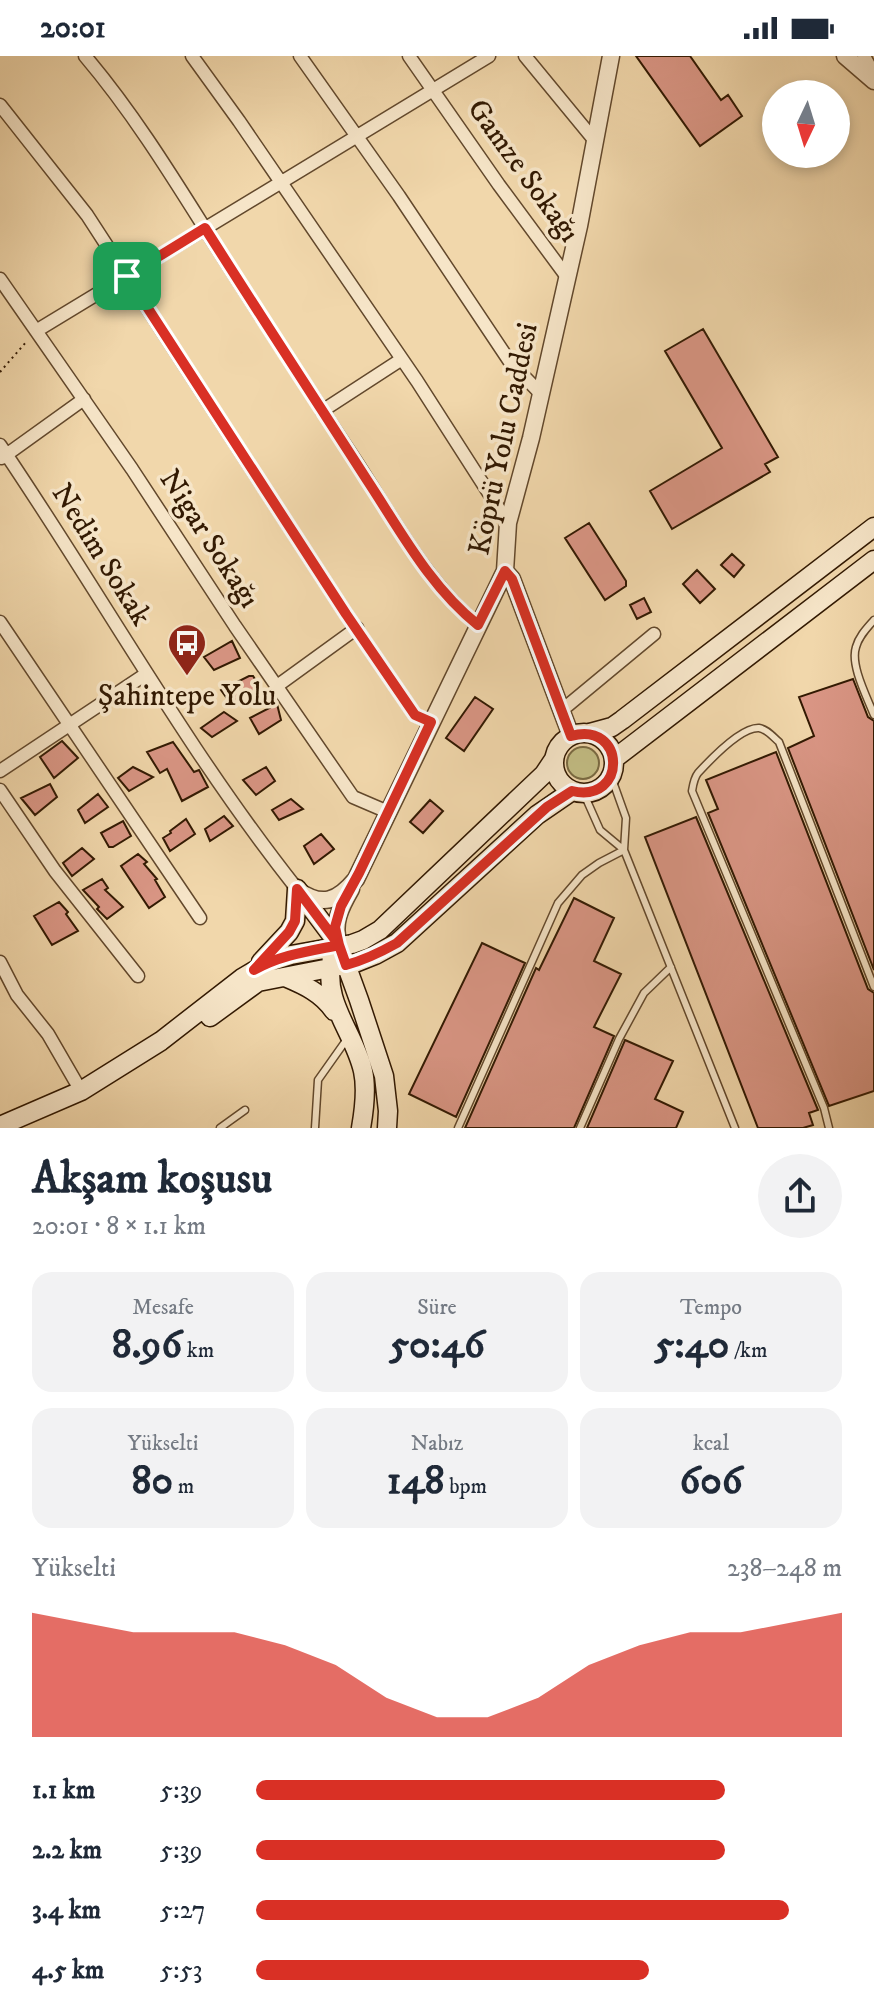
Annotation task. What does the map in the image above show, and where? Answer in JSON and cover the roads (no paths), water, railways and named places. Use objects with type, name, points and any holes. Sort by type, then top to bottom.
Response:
[{"type":"main road","points":[[0,1126],[81,1091],[161,1041],[242,978],[269,962],[352,944],[380,930],[544,774],[563,742],[580,733],[612,727],[874,527]]},
{"type":"main road","points":[[359,1000],[370,969],[537,815],[578,792],[601,788],[612,768],[874,560]]},
{"type":"main road","points":[[590,733],[607,744],[612,768]]},
{"type":"main road","points":[[554,759],[558,778],[564,786],[578,792]]},
{"type":"main road","points":[[297,889],[339,945]]},
{"type":"main road","points":[[254,970],[289,932],[295,921],[297,889]]},
{"type":"main road","points":[[18,1128],[86,1100],[187,1035],[258,982],[338,967],[375,955],[397,943]]},
{"type":"main road","points":[[339,945],[332,956],[359,1000],[384,1076],[387,1128]]},
{"type":"main road","points":[[338,967],[333,1000],[339,1017]]},
{"type":"main road","points":[[285,977],[328,1001],[349,1036],[363,1071],[361,1128]]},
{"type":"street","points":[[85,56],[113,89],[428,572],[462,612],[478,625]]},
{"type":"street","points":[[192,56],[402,359],[508,523]]},
{"type":"street","points":[[300,56],[510,362],[541,394]]},
{"type":"street","name":"Gamze Sokağı","points":[[409,56],[567,277]]},
{"type":"street","points":[[36,331],[489,56]]},
{"type":"street","points":[[525,56],[595,141]]},
{"type":"street","name":"Köprü Yolu Caddesi","points":[[297,889],[311,900],[337,897],[344,893],[359,873],[505,571],[508,523],[567,277],[611,56]]},
{"type":"street","points":[[845,56],[874,81]]},
{"type":"street","points":[[864,56],[874,74]]},
{"type":"street","points":[[0,105],[87,215],[415,715],[431,722]]},
{"type":"street","name":"Nigar Sokağı","points":[[0,279],[353,797],[388,812]]},
{"type":"street","points":[[322,411],[402,359]]},
{"type":"street","points":[[2,453],[84,399]]},
{"type":"street","name":"Nedim Sokak","points":[[2,453],[213,775],[297,889]]},
{"type":"street","points":[[505,571],[512,579],[571,736]]},
{"type":"street","points":[[0,622],[200,918]]},
{"type":"street","points":[[277,686],[357,628]]},
{"type":"street","points":[[561,711],[654,634]]},
{"type":"street","points":[[0,771],[146,674]]},
{"type":"street","points":[[0,790],[55,871],[138,976]]},
{"type":"street","points":[[339,945],[336,921],[359,873]]},
{"type":"street","points":[[0,962],[17,995],[48,1034],[81,1091]]},
{"type":"lane","points":[[874,620],[854,650],[857,673],[874,715]]},
{"type":"lane","points":[[829,1128],[824,1108],[692,791],[696,776],[731,741],[748,730],[760,728],[779,742],[874,987]]},
{"type":"lane","points":[[612,768],[626,818],[624,850],[734,1125],[724,1128]]},
{"type":"lane","points":[[578,792],[600,830],[624,850]]},
{"type":"lane","points":[[458,1128],[558,903],[582,875],[624,850]]},
{"type":"lane","points":[[580,1128],[619,1039],[644,993],[671,967]]},
{"type":"lane","points":[[315,1128],[318,1080],[349,1036]]},
{"type":"lane","points":[[220,1128],[245,1110]]},
{"type":"place","name":"Şahintepe Yolu","points":[[187,677]]}]
